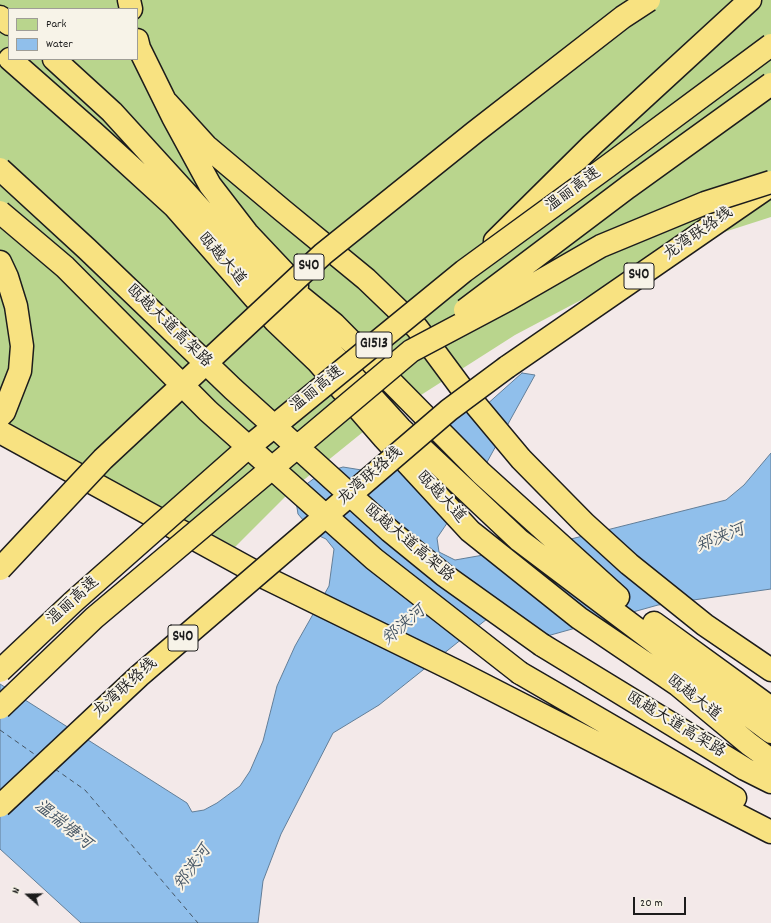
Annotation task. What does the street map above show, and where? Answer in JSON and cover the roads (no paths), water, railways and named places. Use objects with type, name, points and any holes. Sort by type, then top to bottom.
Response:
[{"type":"highway","name":"S40","points":[[0,569],[103,459],[323,254],[469,137],[623,17],[649,0]]},
{"type":"highway","points":[[464,271],[592,144],[750,0]]},
{"type":"highway","points":[[0,17],[8,23]]},
{"type":"highway","points":[[138,44],[166,103],[210,185],[247,233],[334,324],[481,473],[610,592],[771,708]]},
{"type":"highway","name":"温丽高速","points":[[0,671],[73,602],[246,450],[464,271],[771,46]]},
{"type":"highway","name":"瓯越大道","points":[[0,51],[8,58]]},
{"type":"highway","name":"瓯越大道","points":[[10,60],[94,133],[174,206],[275,321],[392,433],[519,540],[771,732]]},
{"type":"highway","name":"瓯越大道","points":[[55,60],[112,112],[216,226],[392,433],[470,531],[579,618],[678,686],[771,760]]},
{"type":"highway","points":[[411,351],[628,187],[771,84]]},
{"type":"highway","points":[[166,103],[206,146],[366,278],[416,328],[460,386],[521,459],[585,524],[629,564],[705,625],[771,670]]},
{"type":"highway","name":"瓯越大道高架路","points":[[0,169],[87,248],[232,389],[390,531],[444,575],[542,645],[745,769],[771,782]]},
{"type":"highway","name":"温丽高速","points":[[0,708],[94,618],[411,351],[509,299],[602,246],[705,203],[771,182]]},
{"type":"highway","name":"龙湾联络线","points":[[0,806],[139,676],[449,410],[507,367],[771,185]]},
{"type":"highway","name":"瓯越大道高架路","points":[[0,212],[65,267],[208,412],[374,559],[520,673],[730,795],[771,816]]},
{"type":"highway","points":[[216,226],[334,324]]},
{"type":"highway","points":[[0,262],[7,277],[16,306],[22,346],[20,371],[4,412],[0,416]]},
{"type":"highway","points":[[0,432],[266,578],[460,673],[771,832]]},
{"type":"water","points":[[522,373],[535,375],[481,473],[437,538],[439,552],[455,560],[563,541],[726,500],[744,485],[771,453],[771,589],[658,605],[540,638],[492,615],[379,705],[333,733],[281,834],[263,881],[258,923],[81,923],[0,849],[0,684],[187,803],[192,812],[204,810],[217,803],[240,786],[250,771],[263,741],[277,686],[295,646],[329,586],[334,549],[326,539],[315,534],[298,514],[296,501],[300,489],[320,474],[343,467],[374,472],[459,407],[485,406]]},
{"type":"water label","name":"郑浃河","points":[[721,540]]},
{"type":"water label","name":"郑浃河","points":[[405,627]]},
{"type":"water label","name":"温瑞塘河","points":[[62,826]]},
{"type":"water label","name":"郑浃河","points":[[194,869]]}]
